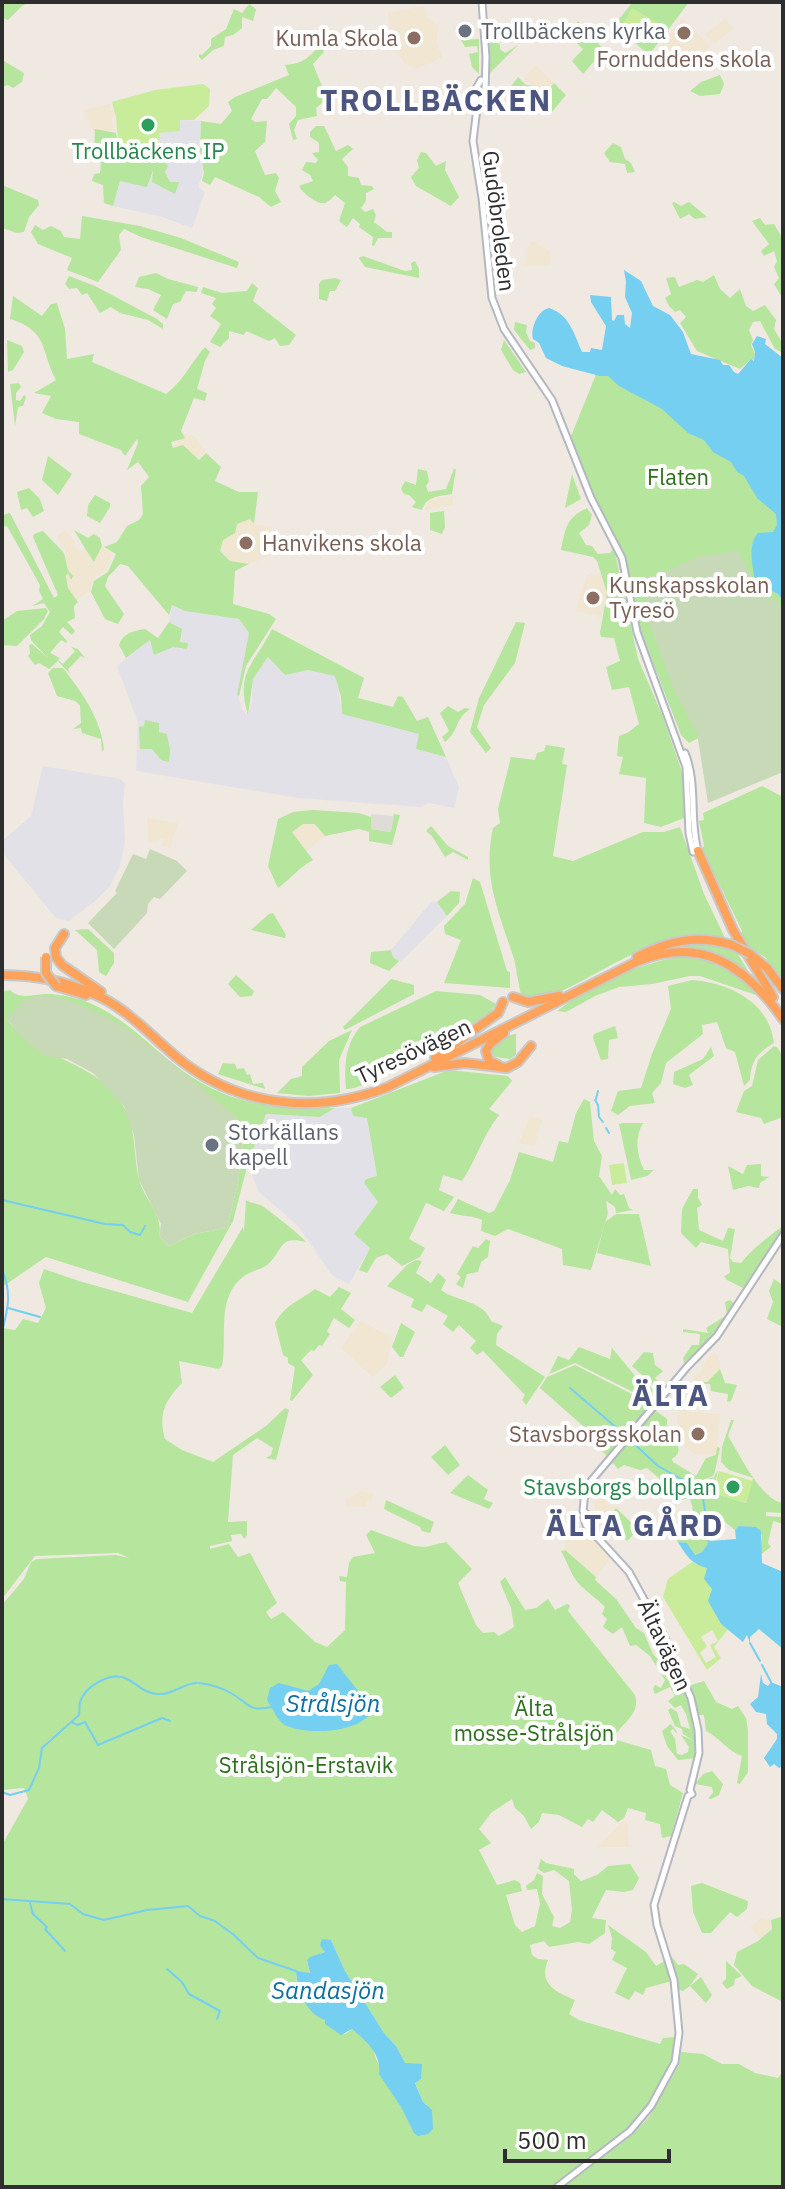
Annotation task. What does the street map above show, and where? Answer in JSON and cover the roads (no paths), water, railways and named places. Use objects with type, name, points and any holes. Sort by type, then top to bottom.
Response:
[{"type":"highway","name":"Gudöbroleden","points":[[694,849],[724,924],[768,997]]},
{"type":"highway","name":"Gudöbroleden","points":[[694,849],[733,930],[783,1011]]},
{"type":"highway","points":[[101,992],[57,959],[55,948],[62,933],[46,957],[46,973],[56,986],[121,1010]]},
{"type":"highway","name":"Tyresövägen","points":[[2,972],[55,975],[101,992],[140,1018],[199,1067],[233,1085],[265,1095],[310,1099],[347,1095],[383,1084],[670,943],[704,939],[732,945],[767,968],[783,989]]},
{"type":"highway","name":"Tyresövägen","points":[[2,972],[64,982],[96,995],[121,1010],[195,1071],[231,1089],[265,1100],[305,1104],[338,1102],[376,1092],[636,962],[668,953],[692,953],[717,958],[741,972],[768,997],[783,1019]]},
{"type":"highway","points":[[513,997],[528,1002],[559,996]]},
{"type":"highway","points":[[435,1058],[495,1016],[503,1002]]},
{"type":"highway","points":[[421,1070],[465,1063],[507,1068],[516,1065],[529,1044],[510,1064],[497,1065],[487,1056],[490,1044],[522,1020]]},
{"type":"main road","name":"Gudöbroleden","points":[[482,2],[484,77],[471,141],[482,207],[490,298],[502,330],[550,400],[590,500],[622,558],[637,632],[686,767],[689,809],[686,823],[694,849]]},
{"type":"main road","name":"Gudöbroleden","points":[[481,93],[485,39]]},
{"type":"main road","name":"Gudöbroleden","points":[[654,682],[687,759],[694,791],[694,849]]},
{"type":"main road","points":[[686,823],[695,836]]},
{"type":"main road","name":"Ältavägen","points":[[557,2187],[630,2131],[651,2106],[674,2065],[679,2033],[674,1980],[654,1905],[699,1753],[691,1698],[669,1646],[629,1572],[620,1559],[593,1535],[584,1514],[585,1491],[687,1367],[721,1332],[783,1235]]},
{"type":"water","points":[[624,270],[641,281],[653,306],[670,315],[683,332],[691,354],[720,360],[738,374],[751,359],[754,361],[752,344],[757,336],[766,339],[765,344],[783,358],[783,600],[755,582],[752,556],[758,533],[773,532],[777,525],[776,514],[757,498],[731,462],[713,452],[704,440],[688,433],[662,409],[619,386],[608,376],[562,366],[546,358],[539,343],[533,339],[536,320],[541,312],[549,308],[567,320],[582,352],[590,352],[591,348],[602,350],[606,326],[590,295],[611,297],[612,320],[617,315],[624,315],[625,324],[630,328],[632,313],[625,297]]},
{"type":"water","points":[[739,1526],[756,1527],[761,1531],[762,1563],[783,1572],[783,1649],[759,1629],[750,1637],[750,1643],[747,1635],[743,1642],[721,1624],[708,1601],[712,1589],[704,1579],[707,1568],[686,1555],[678,1542],[687,1543],[695,1555],[702,1552],[710,1541],[736,1539],[735,1530]]},
{"type":"water","name":"Strålsjön","points":[[337,1664],[358,1691],[376,1698],[373,1710],[366,1719],[325,1731],[296,1729],[282,1723],[267,1700],[270,1688],[279,1683],[308,1691],[319,1684],[329,1665]]},
{"type":"water","points":[[761,1674],[763,1683],[768,1686],[771,1682],[783,1687],[783,1766],[779,1768],[774,1764],[770,1767],[764,1758],[777,1734],[767,1724],[766,1714],[756,1712],[750,1704],[758,1697]]},
{"type":"water","name":"Sandasjön","points":[[322,1939],[331,1940],[345,1971],[405,2063],[422,2064],[421,2079],[415,2083],[423,2102],[432,2110],[433,2129],[428,2134],[418,2136],[414,2133],[379,2074],[378,2060],[367,2043],[352,2029],[341,2035],[313,2013],[304,2001],[296,1971],[310,1973],[307,1960],[325,1952],[320,1945]]},
{"type":"waterway","points":[[596,1099],[598,1091]]},
{"type":"waterway","points":[[595,1100],[603,1122]]},
{"type":"waterway","points":[[606,1128],[609,1133]]},
{"type":"waterway","points":[[2,1200],[105,1224],[123,1225],[130,1232],[140,1235],[145,1226]]},
{"type":"waterway","points":[[2,1270],[8,1301],[2,1332]]},
{"type":"waterway","points":[[8,1308],[40,1317]]},
{"type":"waterway","points":[[570,1388],[625,1435]]},
{"type":"waterway","points":[[629,1439],[658,1466],[701,1490]]},
{"type":"waterway","points":[[702,1492],[705,1511]]},
{"type":"waterway","points":[[706,1519],[709,1544]]},
{"type":"waterway","points":[[750,1643],[760,1661]]},
{"type":"waterway","points":[[762,1665],[771,1682]]},
{"type":"waterway","points":[[2,1792],[10,1795],[29,1790],[39,1768],[42,1748],[79,1715],[83,1696],[99,1682],[121,1677],[156,1694],[197,1683]]},
{"type":"waterway","points":[[199,1683],[227,1691],[253,1708],[272,1707]]},
{"type":"waterway","points":[[71,1722],[78,1725],[85,1722],[98,1745],[162,1718],[170,1721]]},
{"type":"waterway","points":[[2,1899],[70,1904],[83,1914],[104,1920],[147,1910],[188,1906],[234,1935],[258,1958],[296,1971]]},
{"type":"waterway","points":[[30,1903],[33,1914],[65,1951]]},
{"type":"waterway","points":[[167,1969],[182,1982],[189,1994],[220,2011],[217,2019]]},
{"type":"place","name":"Trollbäckens kyrka","points":[[465,31]]},
{"type":"place","name":"Fornuddens skola","points":[[684,33]]},
{"type":"place","name":"Kumla Skola","points":[[414,38]]},
{"type":"place","name":"Trollbäckens IP","points":[[148,125]]},
{"type":"place","name":"Hanvikens skola","points":[[246,543]]},
{"type":"place","name":"Kunskapsskolan Tyresö","points":[[593,598]]},
{"type":"place","name":"Storkällans kapell","points":[[212,1145]]},
{"type":"place","name":"Stavsborgsskolan","points":[[698,1434]]},
{"type":"place","name":"Stavsborgs bollplan","points":[[733,1487]]},
{"type":"district","name":"TROLLBÄCKEN","points":[[436,101]]},
{"type":"district","name":"ÄLTA","points":[[671,1396]]},
{"type":"district","name":"ÄLTA GÅRD","points":[[635,1526]]},
{"type":"park label","name":"Flaten","points":[[678,477]]},
{"type":"park label","name":"Älta mosse-Strålsjön","points":[[534,1720]]},
{"type":"park label","name":"Strålsjön-Erstavik","points":[[306,1765]]}]
